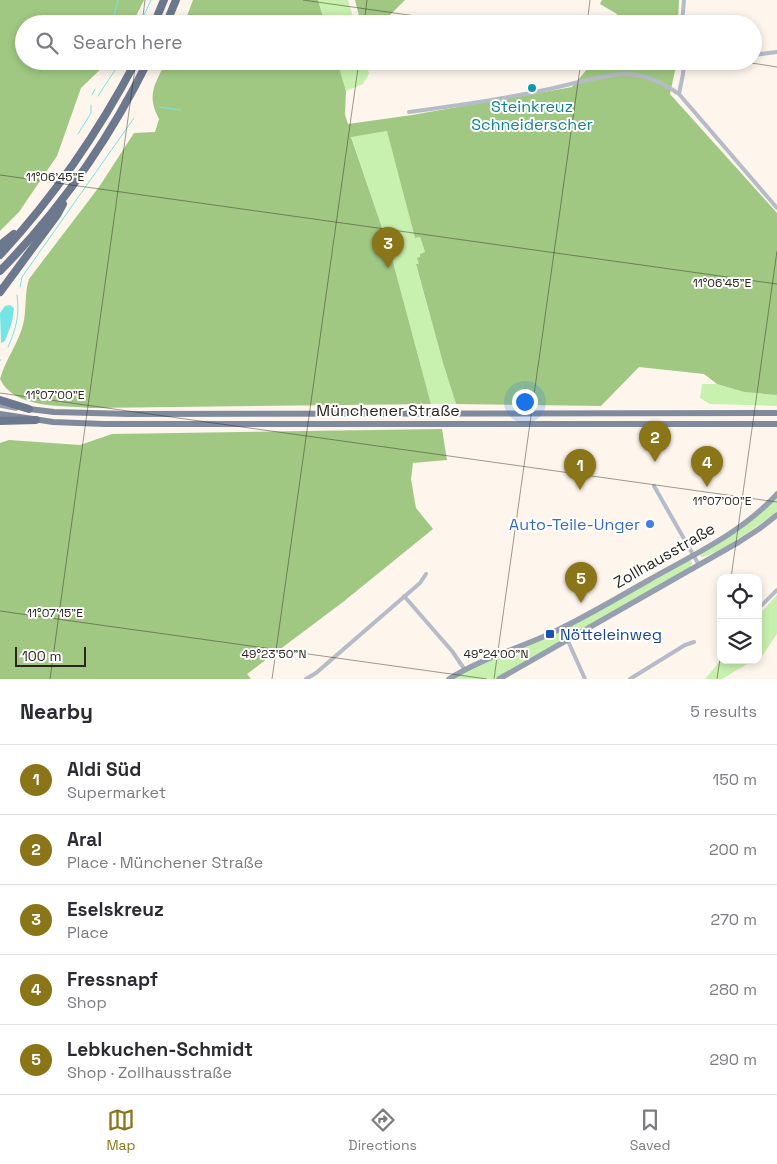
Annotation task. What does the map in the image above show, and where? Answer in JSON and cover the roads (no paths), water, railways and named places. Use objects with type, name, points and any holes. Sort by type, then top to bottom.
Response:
[{"type":"highway","points":[[158,15],[164,0]]},
{"type":"highway","points":[[170,15],[176,0]]},
{"type":"highway","points":[[0,255],[28,224],[69,171],[112,104],[131,70]]},
{"type":"highway","points":[[0,292],[57,215],[123,108],[143,70]]},
{"type":"highway","points":[[0,271],[35,232],[77,180]]},
{"type":"highway","points":[[0,245],[28,224]]},
{"type":"highway","points":[[0,400],[28,409]]},
{"type":"highway","points":[[0,421],[36,420]]},
{"type":"main road","name":"Münchener Straße","points":[[0,405],[54,412],[128,414],[777,413]]},
{"type":"main road","name":"Münchener Straße","points":[[0,414],[36,420],[121,424],[777,424]]},
{"type":"main road","name":"Zollhausstraße","points":[[449,679],[465,670],[558,630],[693,555],[741,526],[777,494]]},
{"type":"main road","name":"Zollhausstraße","points":[[499,679],[568,641],[754,532],[777,515]]},
{"type":"street","points":[[683,15],[684,0]]},
{"type":"street","points":[[762,54],[777,52]]},
{"type":"street","points":[[679,94],[683,70]]},
{"type":"street","points":[[409,112],[505,98],[585,80],[626,74],[653,79],[679,94],[777,208]]},
{"type":"street","points":[[654,486],[699,564]]},
{"type":"street","points":[[306,679],[316,673],[420,583],[426,574]]},
{"type":"street","points":[[762,605],[777,590]]},
{"type":"street","points":[[404,596],[452,651],[465,670]]},
{"type":"street","points":[[568,641],[585,679]]},
{"type":"street","points":[[630,679],[685,645],[694,642]]},
{"type":"water","points":[[10,305],[14,308],[12,322],[5,341],[1,343],[0,313],[5,306]]},
{"type":"waterway","points":[[114,15],[118,0]]},
{"type":"waterway","points":[[144,15],[151,0]]},
{"type":"waterway","points":[[98,96],[115,70]]},
{"type":"waterway","points":[[92,95],[95,89]]},
{"type":"waterway","points":[[78,134],[91,113],[91,105]]},
{"type":"waterway","points":[[159,107],[181,110]]},
{"type":"waterway","points":[[20,287],[22,277],[134,118]]},
{"type":"waterway","points":[[8,347],[17,322],[17,295]]},
{"type":"place","name":"Steinkreuz Schneiderscher","points":[[532,88]]},
{"type":"place","name":"Eselskreuz","points":[[388,268]]},
{"type":"place","name":"Aral","points":[[655,462]]},
{"type":"place","name":"Fressnapf","points":[[707,487]]},
{"type":"place","name":"Aldi Süd","points":[[580,490]]},
{"type":"place","name":"Auto-Teile-Unger","points":[[650,524]]},
{"type":"place","name":"Lebkuchen-Schmidt","points":[[581,603]]},
{"type":"place","name":"Nötteleinweg","points":[[550,634]]}]
